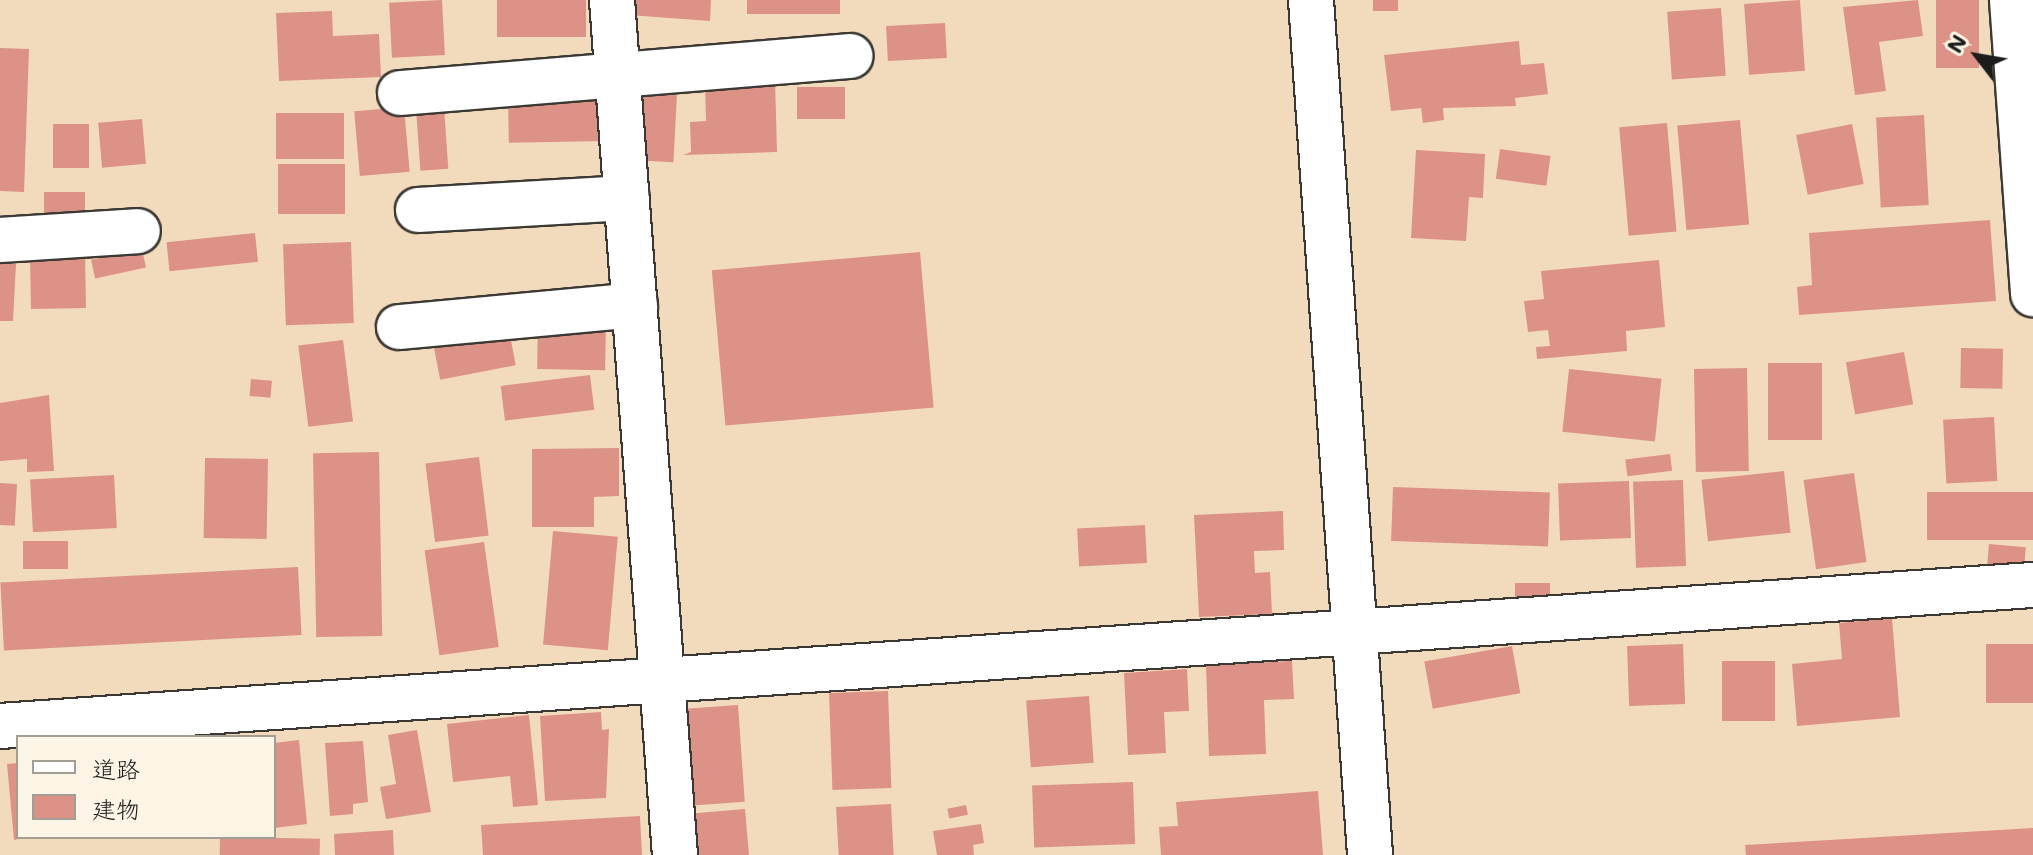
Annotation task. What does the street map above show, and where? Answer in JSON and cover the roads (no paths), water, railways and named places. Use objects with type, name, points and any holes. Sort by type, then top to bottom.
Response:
[{"type":"street","points":[[612,0],[675,855]]},
{"type":"street","points":[[1311,0],[1370,855]]},
{"type":"street","points":[[2012,0],[2033,294]]},
{"type":"street","points":[[400,93],[850,56]]},
{"type":"street","points":[[418,210],[627,198]]},
{"type":"street","points":[[0,240],[138,231]]},
{"type":"street","points":[[399,327],[635,305]]},
{"type":"street","points":[[0,726],[2033,585]]}]
